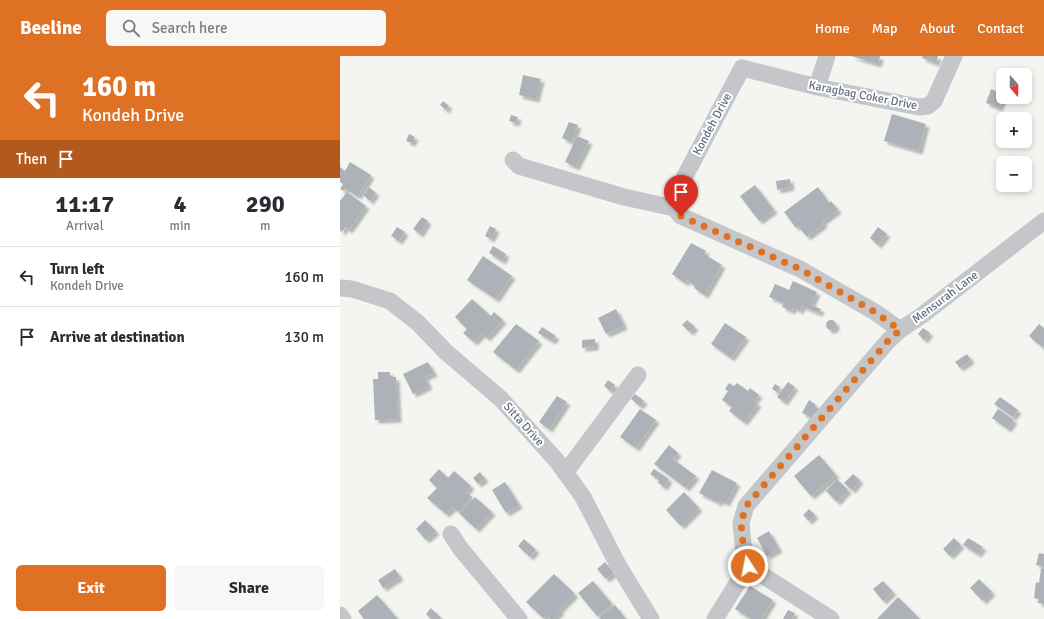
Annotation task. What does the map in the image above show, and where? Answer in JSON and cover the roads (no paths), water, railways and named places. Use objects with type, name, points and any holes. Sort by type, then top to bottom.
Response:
[{"type":"street","points":[[817,87],[827,56]]},
{"type":"street","name":"Karagbag Coker Drive","points":[[742,68],[817,87],[919,108],[928,106],[934,101],[954,56]]},
{"type":"street","name":"Kondeh Drive","points":[[674,208],[674,197],[742,68]]},
{"type":"street","points":[[513,160],[519,166],[617,195],[674,208],[681,216],[800,269],[875,312],[900,330]]},
{"type":"street","name":"Mensurah Lane","points":[[748,566],[743,544],[741,523],[746,506],[888,341],[900,330],[921,316],[1044,221]]},
{"type":"street","name":"Sitta Drive","points":[[340,288],[352,289],[390,301],[418,323],[446,352],[500,399],[557,461],[583,497],[618,565],[651,619]]},
{"type":"street","points":[[565,473],[638,376]]},
{"type":"street","points":[[451,534],[460,548],[519,619]]},
{"type":"street","points":[[715,619],[748,566],[831,619]]},
{"type":"street","points":[[340,615],[343,619]]}]
